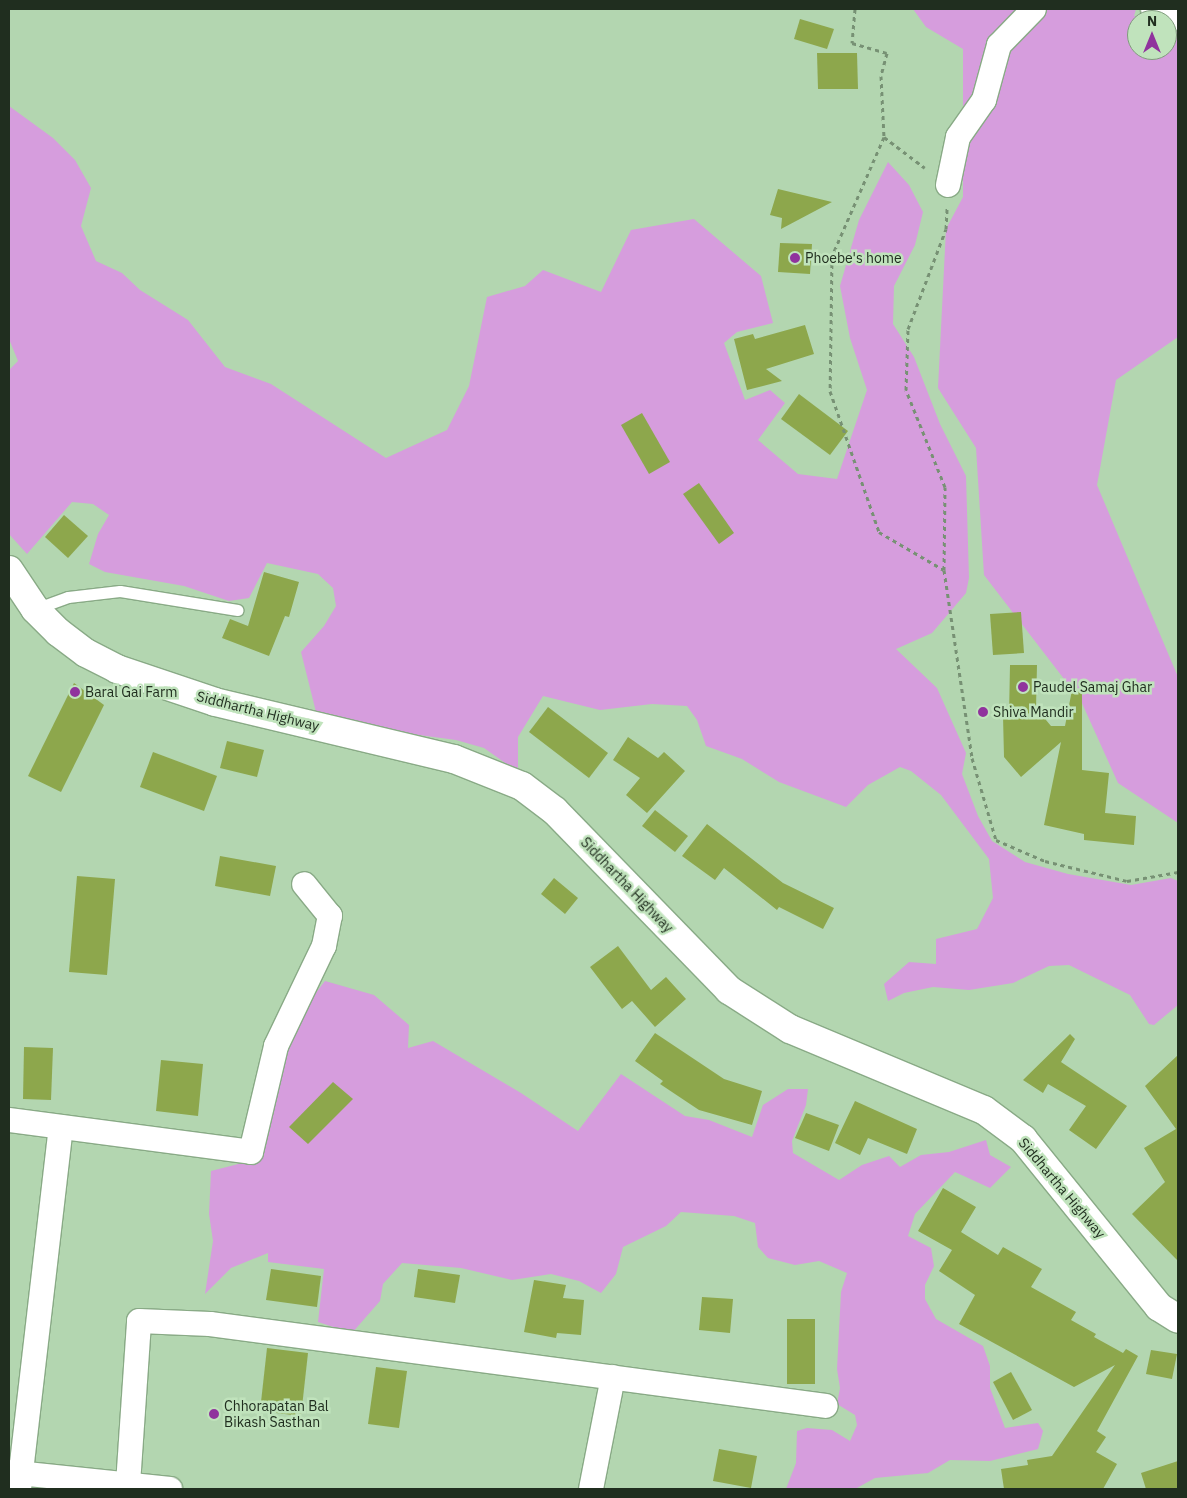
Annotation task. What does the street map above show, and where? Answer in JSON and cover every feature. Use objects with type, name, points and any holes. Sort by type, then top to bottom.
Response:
[{"type":"highway","name":"Siddhartha Highway","points":[[9,570],[35,608],[58,632],[86,653],[117,669],[215,702],[454,759],[522,786],[555,811],[736,995],[790,1029],[984,1110],[1023,1139],[1159,1307],[1178,1319]]},
{"type":"street","points":[[948,185],[958,136],[984,100],[999,45],[1034,9]]},
{"type":"street","points":[[1153,9],[1178,18]]},
{"type":"street","points":[[9,1120],[250,1152],[276,1046],[324,946],[330,916],[304,884]]},
{"type":"street","points":[[61,1127],[16,1478],[128,1484],[170,1489]]},
{"type":"street","points":[[128,1484],[139,1321],[210,1324],[826,1406]]},
{"type":"street","points":[[591,1489],[613,1378]]},
{"type":"lane","points":[[35,608],[68,597],[120,591],[237,610]]},
{"type":"path","points":[[855,9],[852,43],[887,54],[881,76],[884,136],[832,256],[830,391],[879,532],[944,570]]},
{"type":"path","points":[[884,136],[948,185],[946,229],[908,329],[906,390],[945,487],[944,570],[972,758],[996,840],[1045,861],[1127,881],[1178,872]]},
{"type":"shaded area","points":[[913,9],[1136,9],[1127,10],[1127,60],[1177,60],[1178,23],[1178,337],[1116,380],[1097,485],[1178,677],[1178,823],[1118,783],[1081,701],[984,575],[976,448],[938,388],[946,229],[963,197],[963,49],[926,27]]},
{"type":"shaded area","points":[[9,106],[53,138],[75,160],[91,188],[81,226],[96,261],[122,273],[140,290],[188,320],[225,367],[271,384],[386,458],[447,430],[469,386],[487,297],[525,286],[543,270],[601,292],[631,230],[694,219],[761,276],[773,323],[737,332],[724,343],[745,400],[770,390],[785,403],[758,440],[798,474],[837,479],[867,390],[850,338],[840,286],[859,220],[888,162],[909,185],[923,212],[915,245],[894,286],[893,324],[914,357],[940,424],[966,476],[969,578],[966,593],[932,633],[896,649],[937,688],[966,753],[962,774],[978,816],[992,841],[1025,862],[1068,874],[1131,885],[1171,878],[1178,881],[1178,1005],[1154,1025],[1149,1024],[1130,995],[1069,965],[1049,966],[1013,983],[969,990],[933,987],[904,993],[888,1001],[884,984],[909,962],[936,964],[936,939],[977,929],[993,898],[989,859],[941,795],[911,771],[900,767],[868,785],[846,807],[779,782],[742,759],[706,746],[697,720],[687,706],[652,704],[600,710],[543,696],[518,737],[518,772],[484,748],[456,740],[345,725],[316,712],[301,652],[324,626],[336,606],[333,588],[318,574],[267,563],[249,598],[229,601],[184,586],[105,572],[89,564],[98,534],[109,515],[93,504],[72,502],[27,554],[9,534],[9,370],[18,361],[9,339]]},
{"type":"shaded area","points":[[325,981],[374,995],[409,1025],[408,1048],[433,1041],[521,1093],[578,1131],[621,1074],[685,1116],[709,1120],[752,1137],[763,1105],[788,1089],[808,1089],[806,1105],[792,1141],[793,1153],[839,1180],[862,1165],[889,1156],[900,1167],[921,1155],[949,1152],[986,1140],[990,1155],[1011,1167],[990,1188],[955,1172],[915,1214],[908,1236],[931,1248],[934,1266],[925,1285],[925,1299],[936,1319],[983,1346],[990,1366],[990,1388],[1005,1428],[1038,1423],[1043,1431],[1038,1449],[990,1461],[950,1460],[928,1473],[875,1478],[855,1489],[786,1489],[796,1463],[797,1431],[807,1428],[832,1430],[850,1441],[857,1425],[855,1415],[837,1404],[840,1388],[837,1369],[841,1292],[847,1273],[819,1261],[795,1265],[768,1258],[758,1247],[755,1223],[734,1216],[681,1212],[666,1226],[623,1247],[616,1274],[601,1293],[579,1281],[551,1274],[512,1280],[461,1268],[402,1263],[383,1284],[380,1301],[352,1333],[318,1322],[324,1269],[268,1262],[268,1253],[231,1268],[205,1294],[213,1241],[209,1214],[211,1171],[254,1160],[297,1017]]},
{"type":"building","points":[[800,19],[834,29],[827,49],[794,39]]},
{"type":"building","points":[[817,53],[857,53],[858,89],[818,89]]},
{"type":"building","points":[[778,189],[832,202],[781,229],[782,218],[770,215]]},
{"type":"building","name":"Phoebe's home","points":[[780,243],[812,244],[810,274],[778,272]]},
{"type":"building","points":[[805,325],[814,354],[766,369],[782,381],[747,390],[734,339],[753,334],[755,339]]},
{"type":"building","points":[[799,394],[848,431],[830,455],[781,419]]},
{"type":"building","points":[[642,413],[670,462],[649,474],[621,425]]},
{"type":"building","points":[[699,483],[734,533],[719,544],[683,494]]},
{"type":"building","points":[[64,515],[88,536],[68,558],[45,537]]},
{"type":"building","points":[[264,572],[299,582],[289,617],[285,616],[269,656],[222,638],[230,619],[248,626]]},
{"type":"building","points":[[1021,612],[1024,653],[993,655],[990,614]]},
{"type":"building","points":[[1010,665],[1037,665],[1036,708],[1051,726],[1065,726],[1072,690],[1082,691],[1082,770],[1109,773],[1105,813],[1136,816],[1134,845],[1084,840],[1084,834],[1044,825],[1061,742],[1021,777],[1004,757],[1003,716],[1009,716]]},
{"type":"building","points":[[74,683],[104,705],[61,792],[28,776]]},
{"type":"building","points":[[548,707],[608,753],[589,778],[529,732]]},
{"type":"building","points":[[628,737],[658,758],[664,752],[685,771],[647,813],[626,795],[640,778],[613,760]]},
{"type":"building","points":[[227,741],[264,750],[257,777],[220,768]]},
{"type":"building","points":[[153,752],[217,776],[204,811],[140,787]]},
{"type":"building","points":[[655,810],[688,836],[675,852],[642,826]]},
{"type":"building","points":[[707,824],[783,883],[834,908],[823,929],[779,907],[777,910],[724,868],[715,880],[682,856]]},
{"type":"building","points":[[220,856],[276,866],[270,896],[215,886]]},
{"type":"building","points":[[77,876],[115,879],[107,975],[69,972]]},
{"type":"building","points":[[554,878],[578,898],[565,914],[541,894]]},
{"type":"building","points":[[618,946],[651,990],[666,977],[686,999],[655,1027],[632,1001],[622,1009],[590,967]]},
{"type":"building","points":[[655,1033],[724,1079],[762,1091],[752,1125],[699,1110],[660,1084],[663,1081],[635,1061]]},
{"type":"building","points":[[1070,1034],[1075,1039],[1061,1062],[1127,1106],[1096,1149],[1069,1130],[1086,1106],[1048,1084],[1043,1093],[1023,1080]]},
{"type":"building","points":[[24,1047],[53,1048],[51,1100],[23,1099]]},
{"type":"building","points":[[1178,1055],[1178,1261],[1132,1214],[1165,1182],[1144,1148],[1176,1129],[1145,1086]]},
{"type":"building","points":[[161,1060],[203,1064],[198,1116],[156,1111]]},
{"type":"building","points":[[333,1082],[353,1099],[308,1144],[289,1127]]},
{"type":"building","points":[[855,1101],[917,1129],[907,1154],[868,1138],[860,1155],[835,1143]]},
{"type":"building","points":[[806,1113],[839,1125],[829,1151],[795,1138]]},
{"type":"building","points":[[943,1188],[976,1207],[961,1232],[998,1255],[1003,1247],[1042,1269],[1031,1287],[1076,1312],[1071,1320],[1096,1334],[1094,1337],[1123,1353],[1126,1349],[1138,1356],[1097,1431],[1106,1437],[1096,1452],[1117,1464],[1103,1489],[1004,1489],[1001,1469],[1028,1465],[1027,1460],[1052,1456],[1115,1365],[1074,1387],[959,1324],[975,1295],[939,1271],[952,1250],[918,1231]]},
{"type":"building","points":[[271,1269],[321,1276],[317,1307],[266,1300]]},
{"type":"building","points":[[418,1269],[460,1275],[455,1303],[414,1297]]},
{"type":"building","points":[[534,1280],[566,1285],[563,1298],[584,1300],[581,1335],[557,1333],[556,1338],[524,1332]]},
{"type":"building","points":[[702,1297],[733,1299],[730,1333],[699,1330]]},
{"type":"building","points":[[787,1319],[815,1319],[815,1384],[787,1384]]},
{"type":"building","points":[[267,1348],[308,1353],[301,1416],[260,1411]]},
{"type":"building","points":[[1151,1350],[1177,1354],[1172,1379],[1146,1374]]},
{"type":"building","points":[[376,1367],[407,1371],[399,1428],[368,1424]]},
{"type":"building","points":[[1011,1372],[1032,1410],[1013,1420],[993,1382]]},
{"type":"building","points":[[719,1449],[757,1456],[751,1488],[713,1481]]},
{"type":"building","points":[[1178,1461],[1178,1489],[1146,1489],[1141,1473]]},
{"type":"place","name":"Phoebe's home","points":[[795,258]]},
{"type":"place","name":"Paudel Samaj Ghar","points":[[1023,687]]},
{"type":"place","name":"Baral Gai Farm","points":[[75,692]]},
{"type":"place","name":"Shiva Mandir","points":[[983,712]]},
{"type":"place","name":"Chhorapatan Bal Bikash Sasthan","points":[[214,1414]]}]
